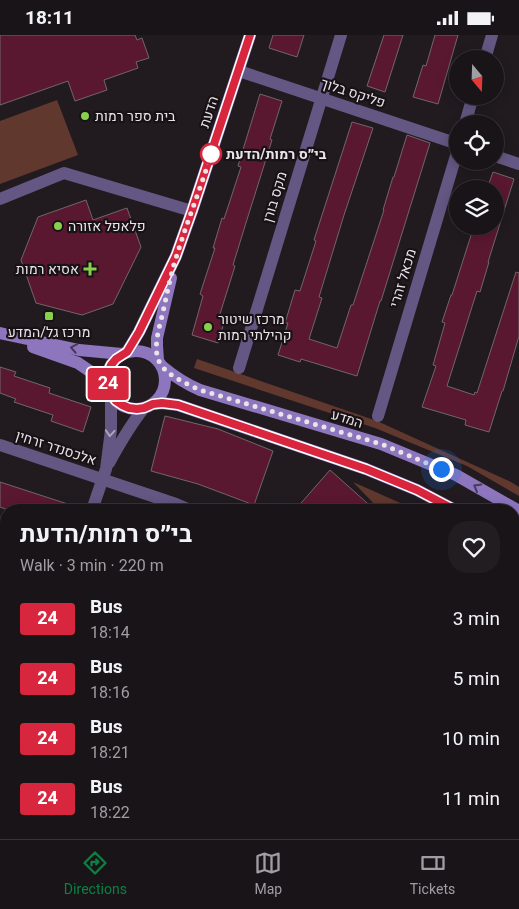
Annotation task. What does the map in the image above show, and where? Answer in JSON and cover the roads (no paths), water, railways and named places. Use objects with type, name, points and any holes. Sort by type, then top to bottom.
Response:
[{"type":"street","name":"הדעת","points":[[124,353],[139,332],[176,256],[250,35]]},
{"type":"street","name":"מקס בורן","points":[[239,368],[340,35]]},
{"type":"street","points":[[488,50],[492,35]]},
{"type":"street","name":"פליקס בלוך","points":[[239,71],[449,141]]},
{"type":"street","points":[[504,159],[519,164]]},
{"type":"street","name":"מכאל זהרי","points":[[378,416],[452,170]]},
{"type":"street","points":[[0,199],[64,173],[192,211]]},
{"type":"street","name":"הדעת","points":[[161,364],[157,338],[176,256]]},
{"type":"street","points":[[0,334],[79,350],[124,353],[144,351],[152,355],[161,364],[166,375],[164,391],[133,422],[104,474],[94,504]]},
{"type":"street","points":[[0,334],[78,363],[94,373],[116,401],[129,408],[162,403],[178,405],[366,469],[417,490],[444,504]]},
{"type":"street","points":[[104,474],[110,429],[108,372],[116,359],[124,353]]},
{"type":"street","name":"המדע","points":[[161,364],[185,384],[390,448],[456,475],[507,504]]},
{"type":"street","name":"אלכסנדר זרחין","points":[[0,445],[104,474],[176,504]]},
{"type":"place","name":"בית ספר רמות","points":[[85,116]]},
{"type":"place","name":"בי״ס רמות/הדעת","points":[[211,154]]},
{"type":"place","name":"פלאפל אזורה","points":[[58,226]]},
{"type":"place","name":"אסיא רמות","points":[[90,269]]},
{"type":"place","name":"מרכז גל/המדע","points":[[49,316]]},
{"type":"place","name":"מרכז שיטור קהילתי רמות","points":[[208,327]]}]
